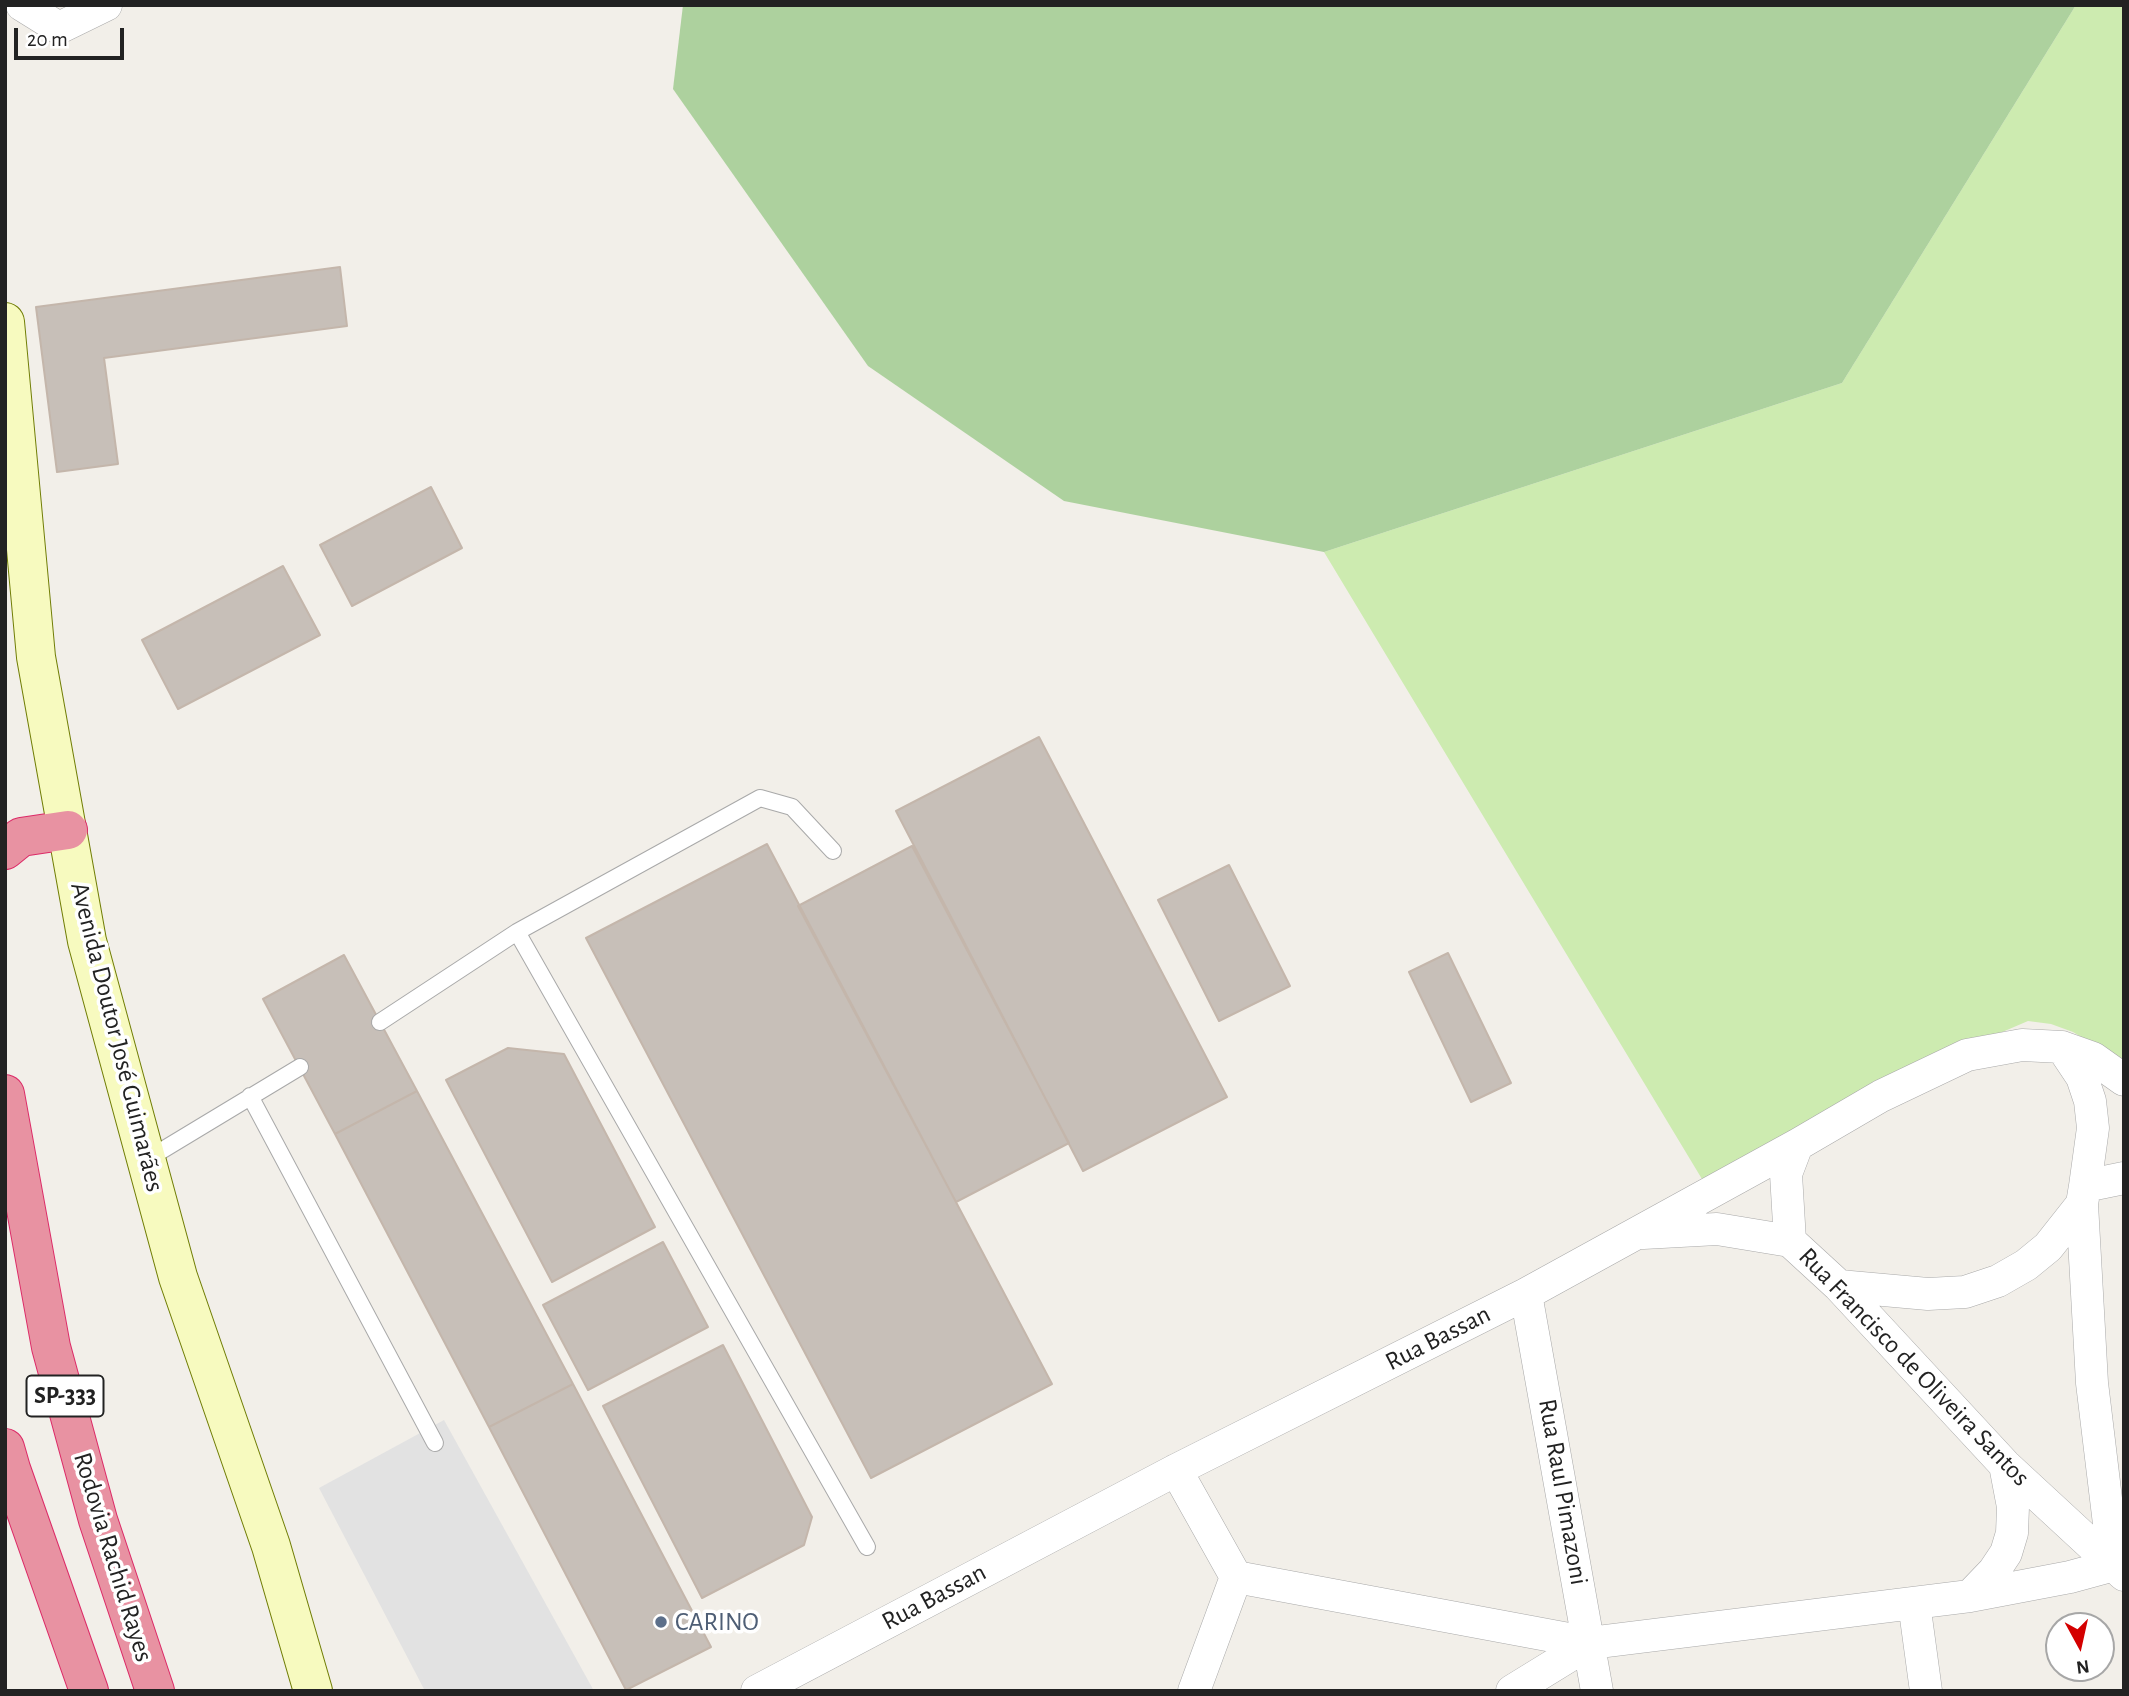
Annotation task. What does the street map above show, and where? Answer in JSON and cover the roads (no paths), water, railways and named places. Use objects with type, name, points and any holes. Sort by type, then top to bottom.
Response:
[{"type":"highway","points":[[5,850],[21,837],[68,830]]},
{"type":"highway","name":"Rodovia Rachid Rayes","points":[[5,1094],[51,1347],[98,1520],[155,1691]]},
{"type":"highway","name":"SP-333","points":[[5,1448],[10,1469],[89,1691]]},
{"type":"street","points":[[22,5],[59,28],[106,5]]},
{"type":"street","name":"Avenida Doutor José Guimarães","points":[[5,323],[36,657],[87,941],[178,1277],[271,1546],[313,1691]]},
{"type":"street","name":"Rua Bassan","points":[[757,1691],[1176,1470],[1526,1294],[1881,1096],[1967,1055],[2022,1045],[2062,1047],[2093,1058],[2124,1080]]},
{"type":"street","points":[[1236,1577],[1590,1643],[1969,1596],[2119,1570],[2092,1383],[2084,1195],[2094,1128],[2090,1101],[2082,1077],[2062,1047]]},
{"type":"street","points":[[1790,1241],[1786,1174],[1797,1145]]},
{"type":"street","points":[[1839,1286],[1928,1294],[1965,1292],[1998,1282],[2026,1265],[2048,1247],[2084,1195],[2124,1178]]},
{"type":"street","name":"Rua Francisco de Oliveira Santos","points":[[1631,1234],[1717,1229],[1790,1241],[1839,1286],[2006,1465],[2119,1570]]},
{"type":"street","name":"Rua Raul Pimazoni","points":[[1526,1294],[1597,1691]]},
{"type":"street","points":[[1969,1596],[1994,1571],[2006,1553],[2012,1533],[2013,1507],[2006,1465]]},
{"type":"street","points":[[1176,1470],[1236,1577],[1194,1691]]},
{"type":"street","points":[[1914,1603],[1926,1691]]},
{"type":"street","points":[[1512,1691],[1590,1643]]},
{"type":"lane","points":[[380,1022],[517,932],[760,798],[792,807],[833,851]]},
{"type":"lane","points":[[517,932],[867,1547]]},
{"type":"lane","points":[[146,1160],[300,1067]]},
{"type":"lane","points":[[250,1096],[435,1443]]},
{"type":"place","name":"CARINO","points":[[661,1622]]}]
